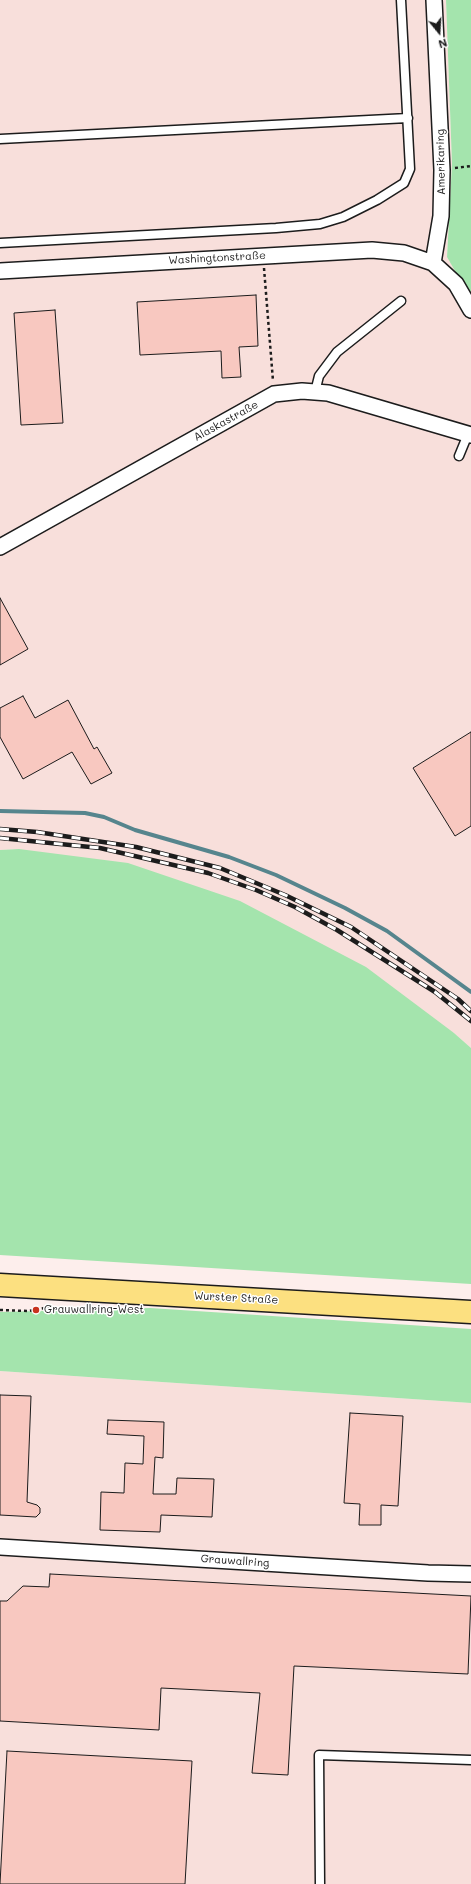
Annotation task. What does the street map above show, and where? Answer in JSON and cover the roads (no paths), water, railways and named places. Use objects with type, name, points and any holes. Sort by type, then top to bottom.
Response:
[{"type":"main road","name":"Wurster Straße","points":[[0,1285],[471,1312]]},
{"type":"street","name":"Amerikaring","points":[[433,263],[441,216],[442,170],[434,0]]},
{"type":"street","name":"Washingtonstraße","points":[[0,271],[372,250],[404,253],[433,263]]},
{"type":"street","points":[[433,263],[456,284],[471,310]]},
{"type":"street","name":"Alaskastraße","points":[[0,547],[274,394],[302,391],[328,393],[470,435]]},
{"type":"street","name":"Grauwallring","points":[[0,1547],[428,1573],[471,1574]]},
{"type":"lane","points":[[0,243],[276,228],[320,224],[343,217],[377,200],[404,182],[410,169],[401,0]]},
{"type":"lane","points":[[0,139],[408,118]]},
{"type":"lane","points":[[316,392],[319,376],[337,352],[400,301]]},
{"type":"lane","points":[[459,456],[470,435]]},
{"type":"lane","points":[[320,1884],[319,1755],[471,1760]]},
{"type":"waterway","points":[[0,811],[85,813],[104,817],[135,830],[229,857],[276,875],[345,908],[387,931],[471,992]]},
{"type":"railway","points":[[0,829],[37,832],[136,847],[220,868],[285,895],[351,927],[458,999],[471,1011]]},
{"type":"railway","points":[[0,838],[100,848],[208,873],[256,890],[295,907],[337,930],[435,992],[471,1021]]},
{"type":"place","name":"Grauwallring-West","points":[[36,1310]]}]
